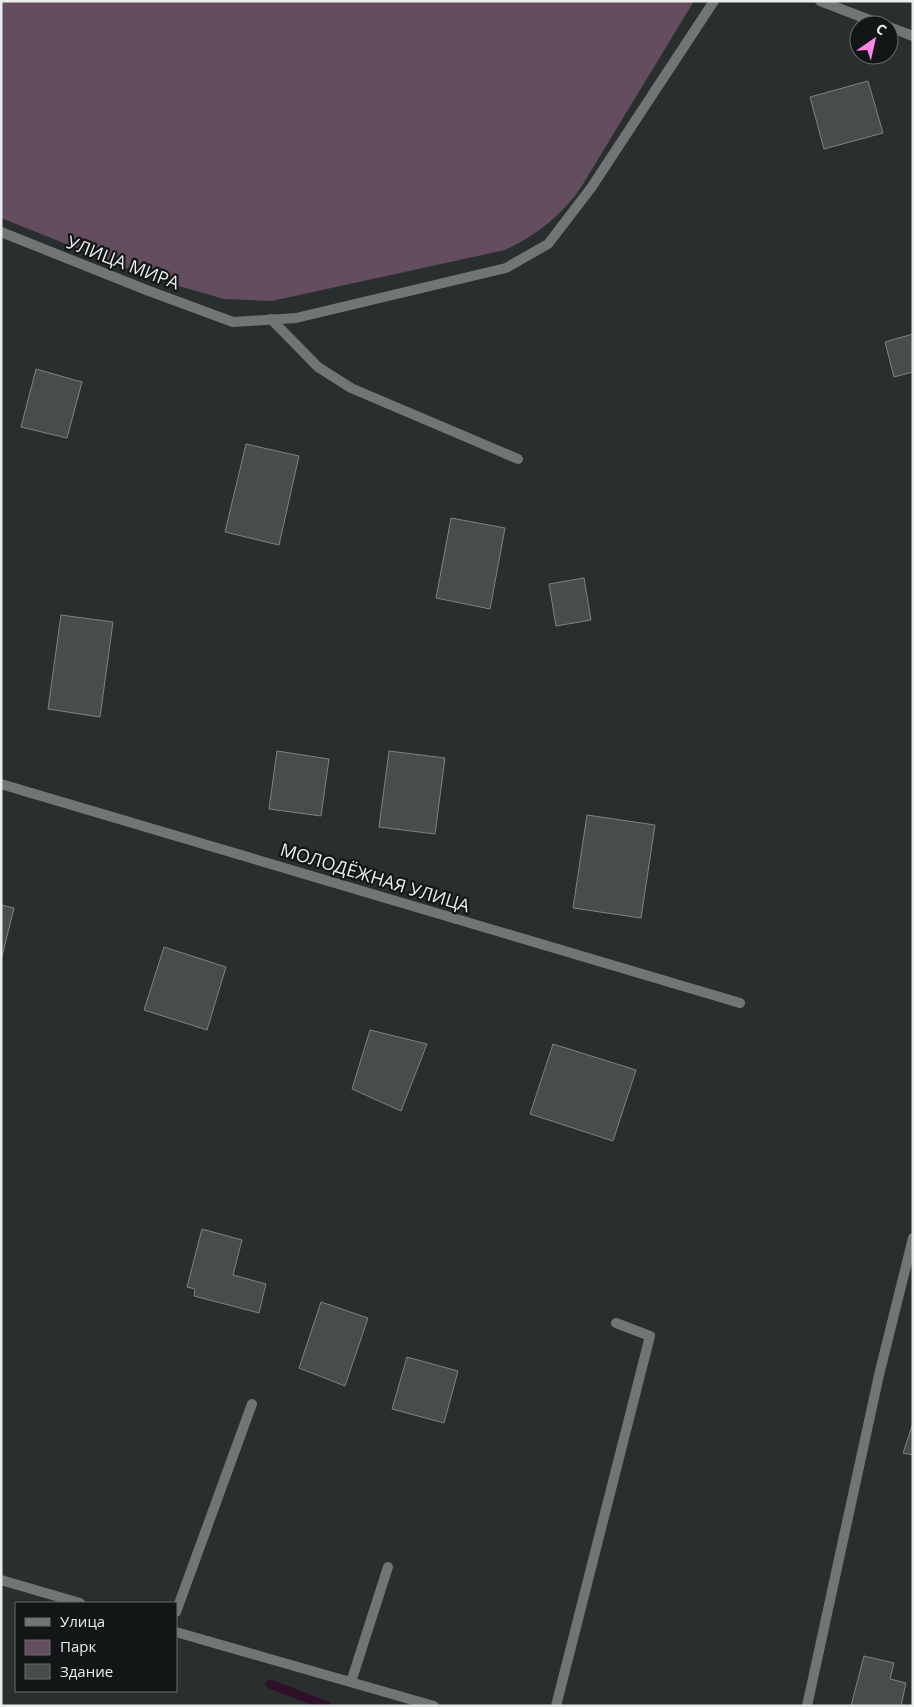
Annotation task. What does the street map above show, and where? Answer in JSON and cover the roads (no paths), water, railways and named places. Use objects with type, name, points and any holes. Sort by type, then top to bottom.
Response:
[{"type":"street","points":[[270,319],[296,318],[506,268],[548,244],[591,188],[714,1]]},
{"type":"street","points":[[820,1],[857,15]]},
{"type":"street","points":[[899,31],[913,36]]},
{"type":"street","name":"УЛИЦА МИРА","points":[[1,232],[121,281],[233,322],[270,319]]},
{"type":"street","points":[[270,319],[318,367],[351,388],[518,459]]},
{"type":"street","name":"МОЛОДЁЖНАЯ УЛИЦА","points":[[1,784],[740,1003]]},
{"type":"street","points":[[808,1706],[879,1375],[913,1238]]},
{"type":"street","points":[[556,1706],[650,1336],[616,1323]]},
{"type":"street","points":[[178,1607],[252,1404]]},
{"type":"street","points":[[352,1682],[388,1567]]},
{"type":"street","points":[[1,1580],[77,1602]]},
{"type":"street","points":[[178,1633],[434,1706]]},
{"type":"waterway","points":[[270,1684],[327,1706]]}]
